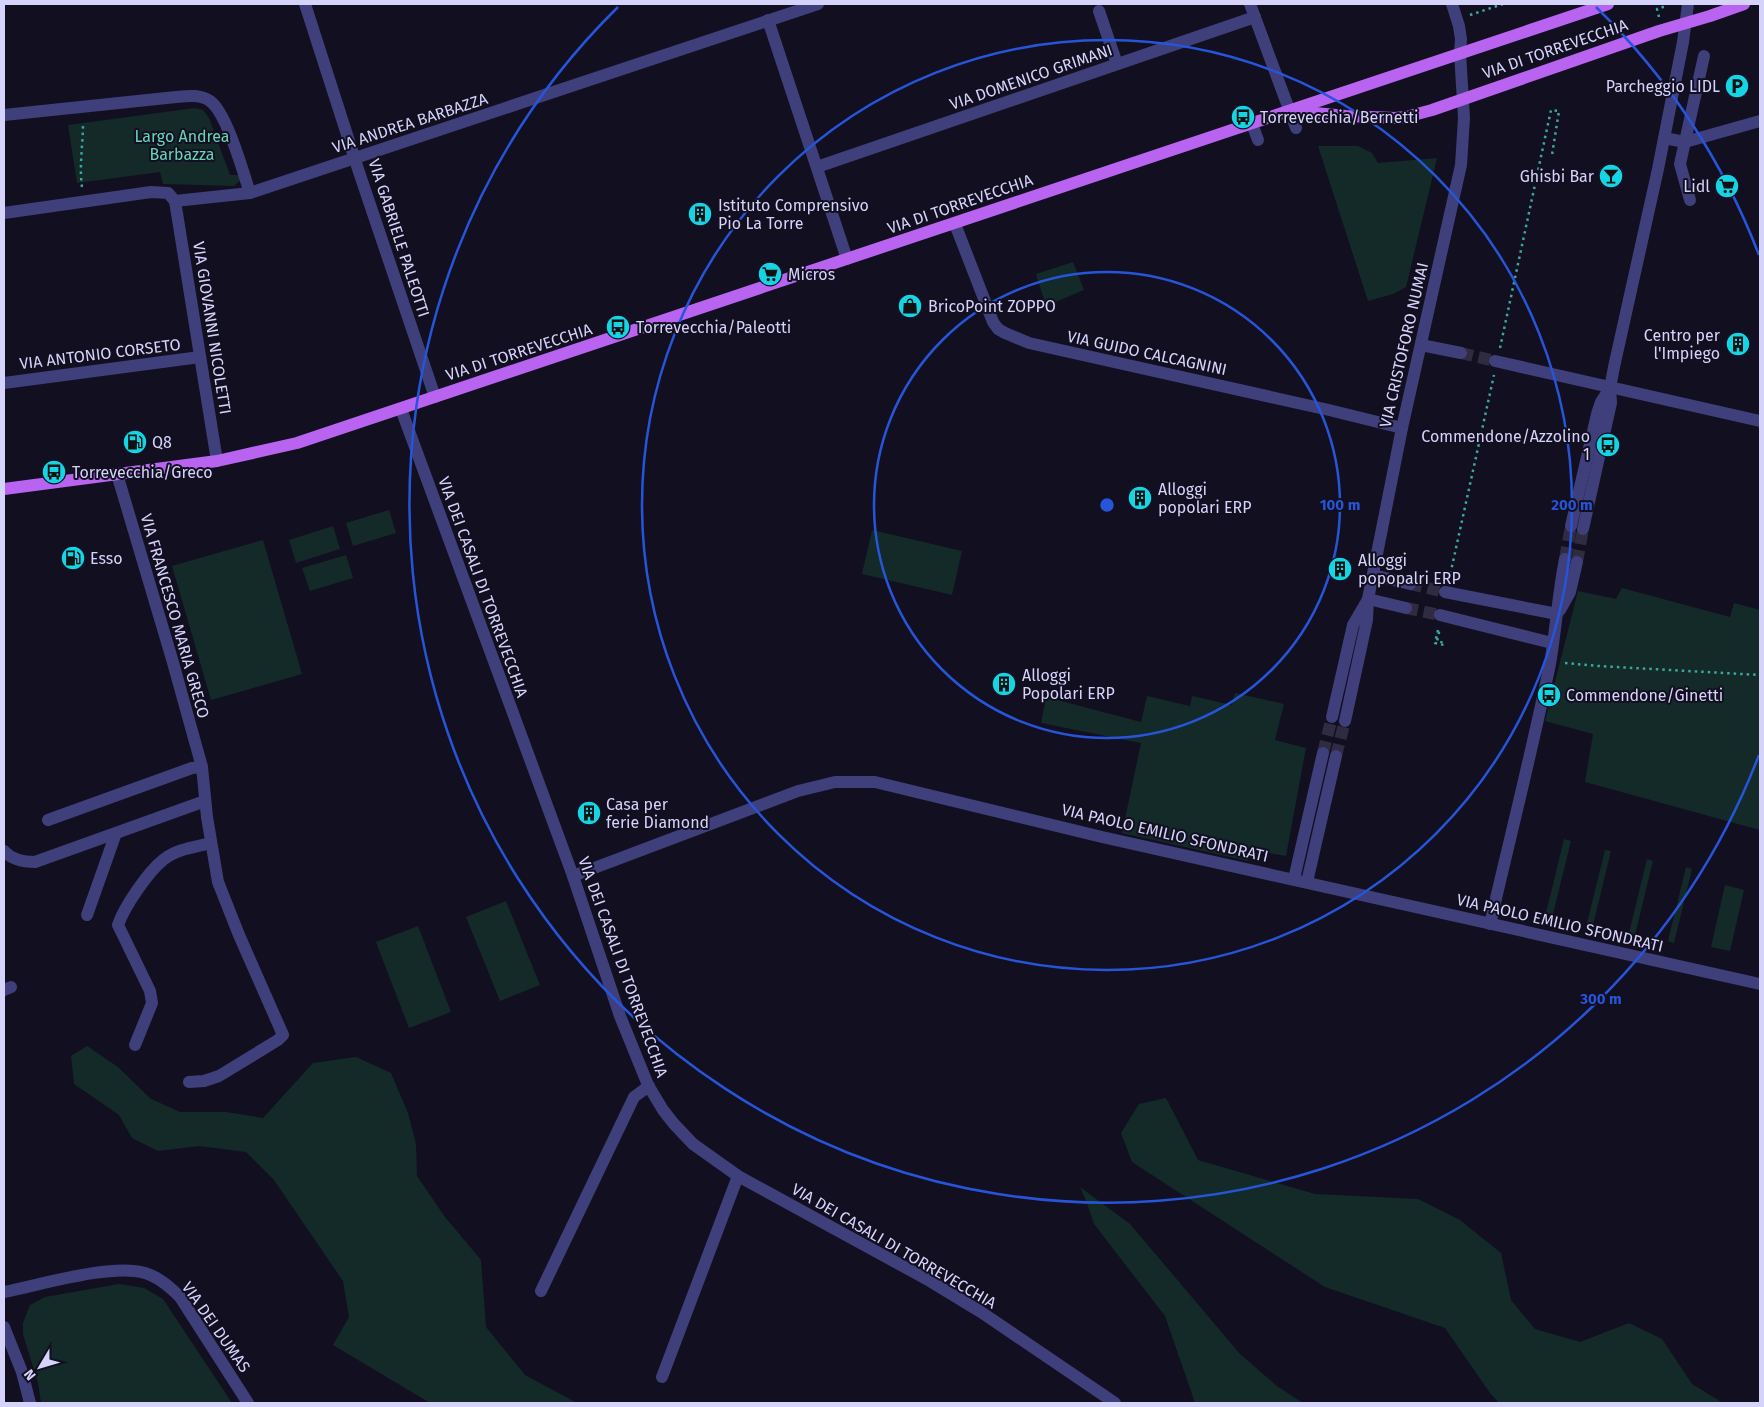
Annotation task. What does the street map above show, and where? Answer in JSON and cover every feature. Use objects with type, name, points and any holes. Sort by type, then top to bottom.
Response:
[{"type":"main road","name":"VIA DI TORREVECCHIA","points":[[4,489],[217,460],[297,443],[1608,4]]},
{"type":"main road","name":"VIA DI TORREVECCHIA","points":[[1289,110],[1346,116],[1406,117],[1432,110],[1686,22],[1744,4]]},
{"type":"street","name":"VIA GABRIELE PALEOTTI","points":[[305,4],[435,397]]},
{"type":"street","name":"VIA ANDREA BARBAZZA","points":[[4,213],[157,192],[168,193],[175,201],[250,193],[818,4]]},
{"type":"street","points":[[1250,4],[1296,128]]},
{"type":"street","points":[[1452,4],[1461,34],[1460,53]]},
{"type":"street","points":[[1577,528],[1612,403],[1610,388],[1664,138],[1688,4]]},
{"type":"street","points":[[1098,11],[1117,64]]},
{"type":"street","name":"VIA DOMENICO GRIMANI","points":[[817,168],[1255,17]]},
{"type":"street","points":[[768,20],[847,259]]},
{"type":"street","name":"VIA DI TORREVECCHIA","points":[[1460,53],[1463,98]]},
{"type":"street","points":[[1690,200],[1680,164],[1704,56]]},
{"type":"street","points":[[4,115],[187,96],[204,98],[212,102],[223,118],[250,193]]},
{"type":"street","name":"VIA CRISTOFORO NUMAI","points":[[1345,721],[1367,620],[1368,599],[1402,428],[1458,184],[1464,128],[1463,98]]},
{"type":"street","points":[[1664,138],[1685,142],[1760,121]]},
{"type":"street","points":[[1252,124],[1258,140]]},
{"type":"street","name":"VIA GIOVANNI NICOLETTI","points":[[175,201],[217,460]]},
{"type":"street","name":"VIA GUIDO CALCAGNINI","points":[[955,224],[989,315],[998,329],[1012,337],[1030,344],[1402,428]]},
{"type":"street","points":[[1421,345],[1461,353]]},
{"type":"street","name":"VIA ANTONIO CORSETO","points":[[4,383],[200,357]]},
{"type":"street","points":[[1495,360],[1760,421]]},
{"type":"street","name":"VIA DEI CASALI DI TORREVECCHIA","points":[[401,409],[572,876],[620,1016],[649,1086],[663,1110],[685,1136],[738,1176],[930,1281],[981,1312],[1115,1403]]},
{"type":"street","name":"VIA FRANCESCO MARIA GRECO","points":[[117,474],[202,767],[205,801],[218,882],[283,1035],[278,1040],[219,1076],[204,1081],[188,1082]]},
{"type":"street","points":[[1490,924],[1550,663],[1559,588],[1571,560]]},
{"type":"street","points":[[1373,575],[1410,584]]},
{"type":"street","points":[[1444,592],[1557,614]]},
{"type":"street","points":[[1368,599],[1406,608]]},
{"type":"street","name":"VIA CRISTOFORO NUMAI","points":[[1332,717],[1353,625],[1368,599]]},
{"type":"street","points":[[1440,620],[1552,643]]},
{"type":"street","points":[[1294,879],[1323,753]]},
{"type":"street","points":[[1308,882],[1336,756]]},
{"type":"street","points":[[48,820],[192,768],[202,767]]},
{"type":"street","name":"VIA PAOLO EMILIO SFONDRATI","points":[[572,876],[798,791],[835,782],[876,782],[1102,837],[1760,984]]},
{"type":"street","points":[[4,851],[22,862],[35,862],[205,801]]},
{"type":"street","points":[[87,915],[116,833]]},
{"type":"street","points":[[135,1045],[152,1003],[150,991],[118,925],[122,914],[143,883],[163,860],[183,850],[211,843]]},
{"type":"street","points":[[541,1291],[634,1097],[649,1086]]},
{"type":"street","points":[[662,1377],[738,1176]]},
{"type":"street","name":"VIA DEI DUMAS","points":[[4,1292],[123,1269],[145,1273],[154,1277],[171,1288],[180,1297],[248,1403]]},
{"type":"street","points":[[4,1331],[22,1372],[30,1403]]},
{"type":"path","points":[[1456,20],[1503,4]]},
{"type":"path","points":[[1661,20],[1657,9],[1666,6],[1665,4]]},
{"type":"path","points":[[1544,144],[1551,110],[1559,111],[1552,155]]},
{"type":"path","points":[[83,123],[80,174],[83,201]]},
{"type":"path","points":[[1437,641],[1444,643],[1444,645],[1435,643],[1440,620]]},
{"type":"path","points":[[1550,663],[1760,675]]},
{"type":"green space","name":"Largo Andrea Barbazza","points":[[195,108],[203,110],[209,118],[230,175],[241,175],[241,180],[234,186],[163,184],[160,172],[77,183],[68,125]]},
{"type":"green space","points":[[1318,146],[1358,146],[1372,153],[1378,163],[1437,158],[1406,287],[1393,294],[1368,301]]},
{"type":"green space","points":[[1073,262],[1084,290],[1046,306],[1036,274]]},
{"type":"green space","points":[[389,510],[396,533],[353,546],[346,523]]},
{"type":"green space","points":[[333,526],[340,549],[296,563],[289,540]]},
{"type":"green space","points":[[872,530],[962,551],[952,595],[862,574]]},
{"type":"green space","points":[[263,540],[302,674],[211,700],[172,566]]},
{"type":"green space","points":[[346,555],[353,578],[310,591],[302,568]]},
{"type":"green space","points":[[1622,588],[1730,617],[1734,603],[1760,610],[1760,830],[1585,782],[1593,734],[1545,721],[1578,591],[1616,599]]},
{"type":"green space","points":[[1235,693],[1284,704],[1275,740],[1306,748],[1286,856],[1252,850],[1248,861],[1122,833],[1141,743],[1041,723],[1046,697],[1141,722],[1147,696],[1190,706],[1192,696],[1232,705]]},
{"type":"green space","points":[[1564,839],[1571,841],[1553,914],[1546,913]]},
{"type":"green space","points":[[1605,850],[1611,851],[1593,925],[1587,923]]},
{"type":"green space","points":[[1647,859],[1653,861],[1635,935],[1629,933]]},
{"type":"green space","points":[[1686,867],[1692,869],[1674,943],[1668,941]]},
{"type":"green space","points":[[1725,885],[1744,890],[1730,951],[1711,947]]},
{"type":"green space","points":[[506,901],[540,985],[500,1001],[466,917]]},
{"type":"green space","points":[[418,926],[451,1012],[409,1028],[376,942]]},
{"type":"green space","points":[[87,1046],[118,1067],[151,1099],[180,1112],[226,1112],[263,1118],[313,1063],[356,1057],[391,1073],[408,1113],[416,1144],[417,1176],[445,1217],[481,1260],[486,1327],[525,1375],[577,1403],[430,1403],[333,1345],[349,1317],[343,1281],[274,1180],[246,1152],[199,1146],[158,1151],[132,1138],[119,1115],[74,1084],[71,1056]]},
{"type":"green space","points":[[1166,1098],[1198,1160],[1315,1194],[1418,1199],[1460,1220],[1501,1253],[1511,1300],[1535,1329],[1580,1342],[1629,1323],[1662,1339],[1692,1384],[1723,1403],[1499,1403],[1445,1328],[1325,1287],[1132,1162],[1121,1133],[1139,1104]]},
{"type":"green space","points":[[1080,1187],[1130,1224],[1240,1354],[1277,1386],[1303,1403],[1195,1403],[1165,1316],[1094,1224]]},
{"type":"green space","points":[[119,1284],[144,1288],[163,1299],[232,1403],[41,1403],[38,1383],[23,1334],[23,1323],[30,1305],[45,1297]]},
{"type":"tunnel","points":[[1461,353],[1495,361]]},
{"type":"tunnel","points":[[1565,559],[1571,526]]},
{"type":"tunnel","points":[[1577,562],[1583,529]]},
{"type":"tunnel","points":[[1410,584],[1445,592]]},
{"type":"tunnel","points":[[1406,608],[1440,615]]},
{"type":"tunnel","points":[[1323,753],[1332,717]]},
{"type":"tunnel","points":[[1336,756],[1345,721]]},
{"type":"place","name":"Parcheggio LIDL","points":[[1737,86]]},
{"type":"place","name":"Torrevecchia/Bernetti","points":[[1243,117]]},
{"type":"place","name":"Ghisbi Bar","points":[[1611,176]]},
{"type":"place","name":"Lidl","points":[[1727,186]]},
{"type":"place","name":"Istituto Comprensivo Pio La Torre","points":[[700,214]]},
{"type":"place","name":"Micros","points":[[770,274]]},
{"type":"place","name":"BricoPoint ZOPPO","points":[[910,306]]},
{"type":"place","name":"Torrevecchia/Paleotti","points":[[618,327]]},
{"type":"place","name":"Centro per l'Impiego","points":[[1738,344]]},
{"type":"place","name":"Q8","points":[[135,442]]},
{"type":"place","name":"Commendone/Azzolino 1","points":[[1608,445]]},
{"type":"place","name":"Torrevecchia/Greco","points":[[54,472]]},
{"type":"place","name":"Alloggi popolari ERP","points":[[1140,498]]},
{"type":"place","name":"Esso","points":[[73,558]]},
{"type":"place","name":"Alloggi popopalri ERP","points":[[1340,569]]},
{"type":"place","name":"Alloggi Popolari ERP","points":[[1004,684]]},
{"type":"place","name":"Commendone/Ginetti","points":[[1549,695]]},
{"type":"place","name":"Casa per ferie Diamond","points":[[589,813]]}]
